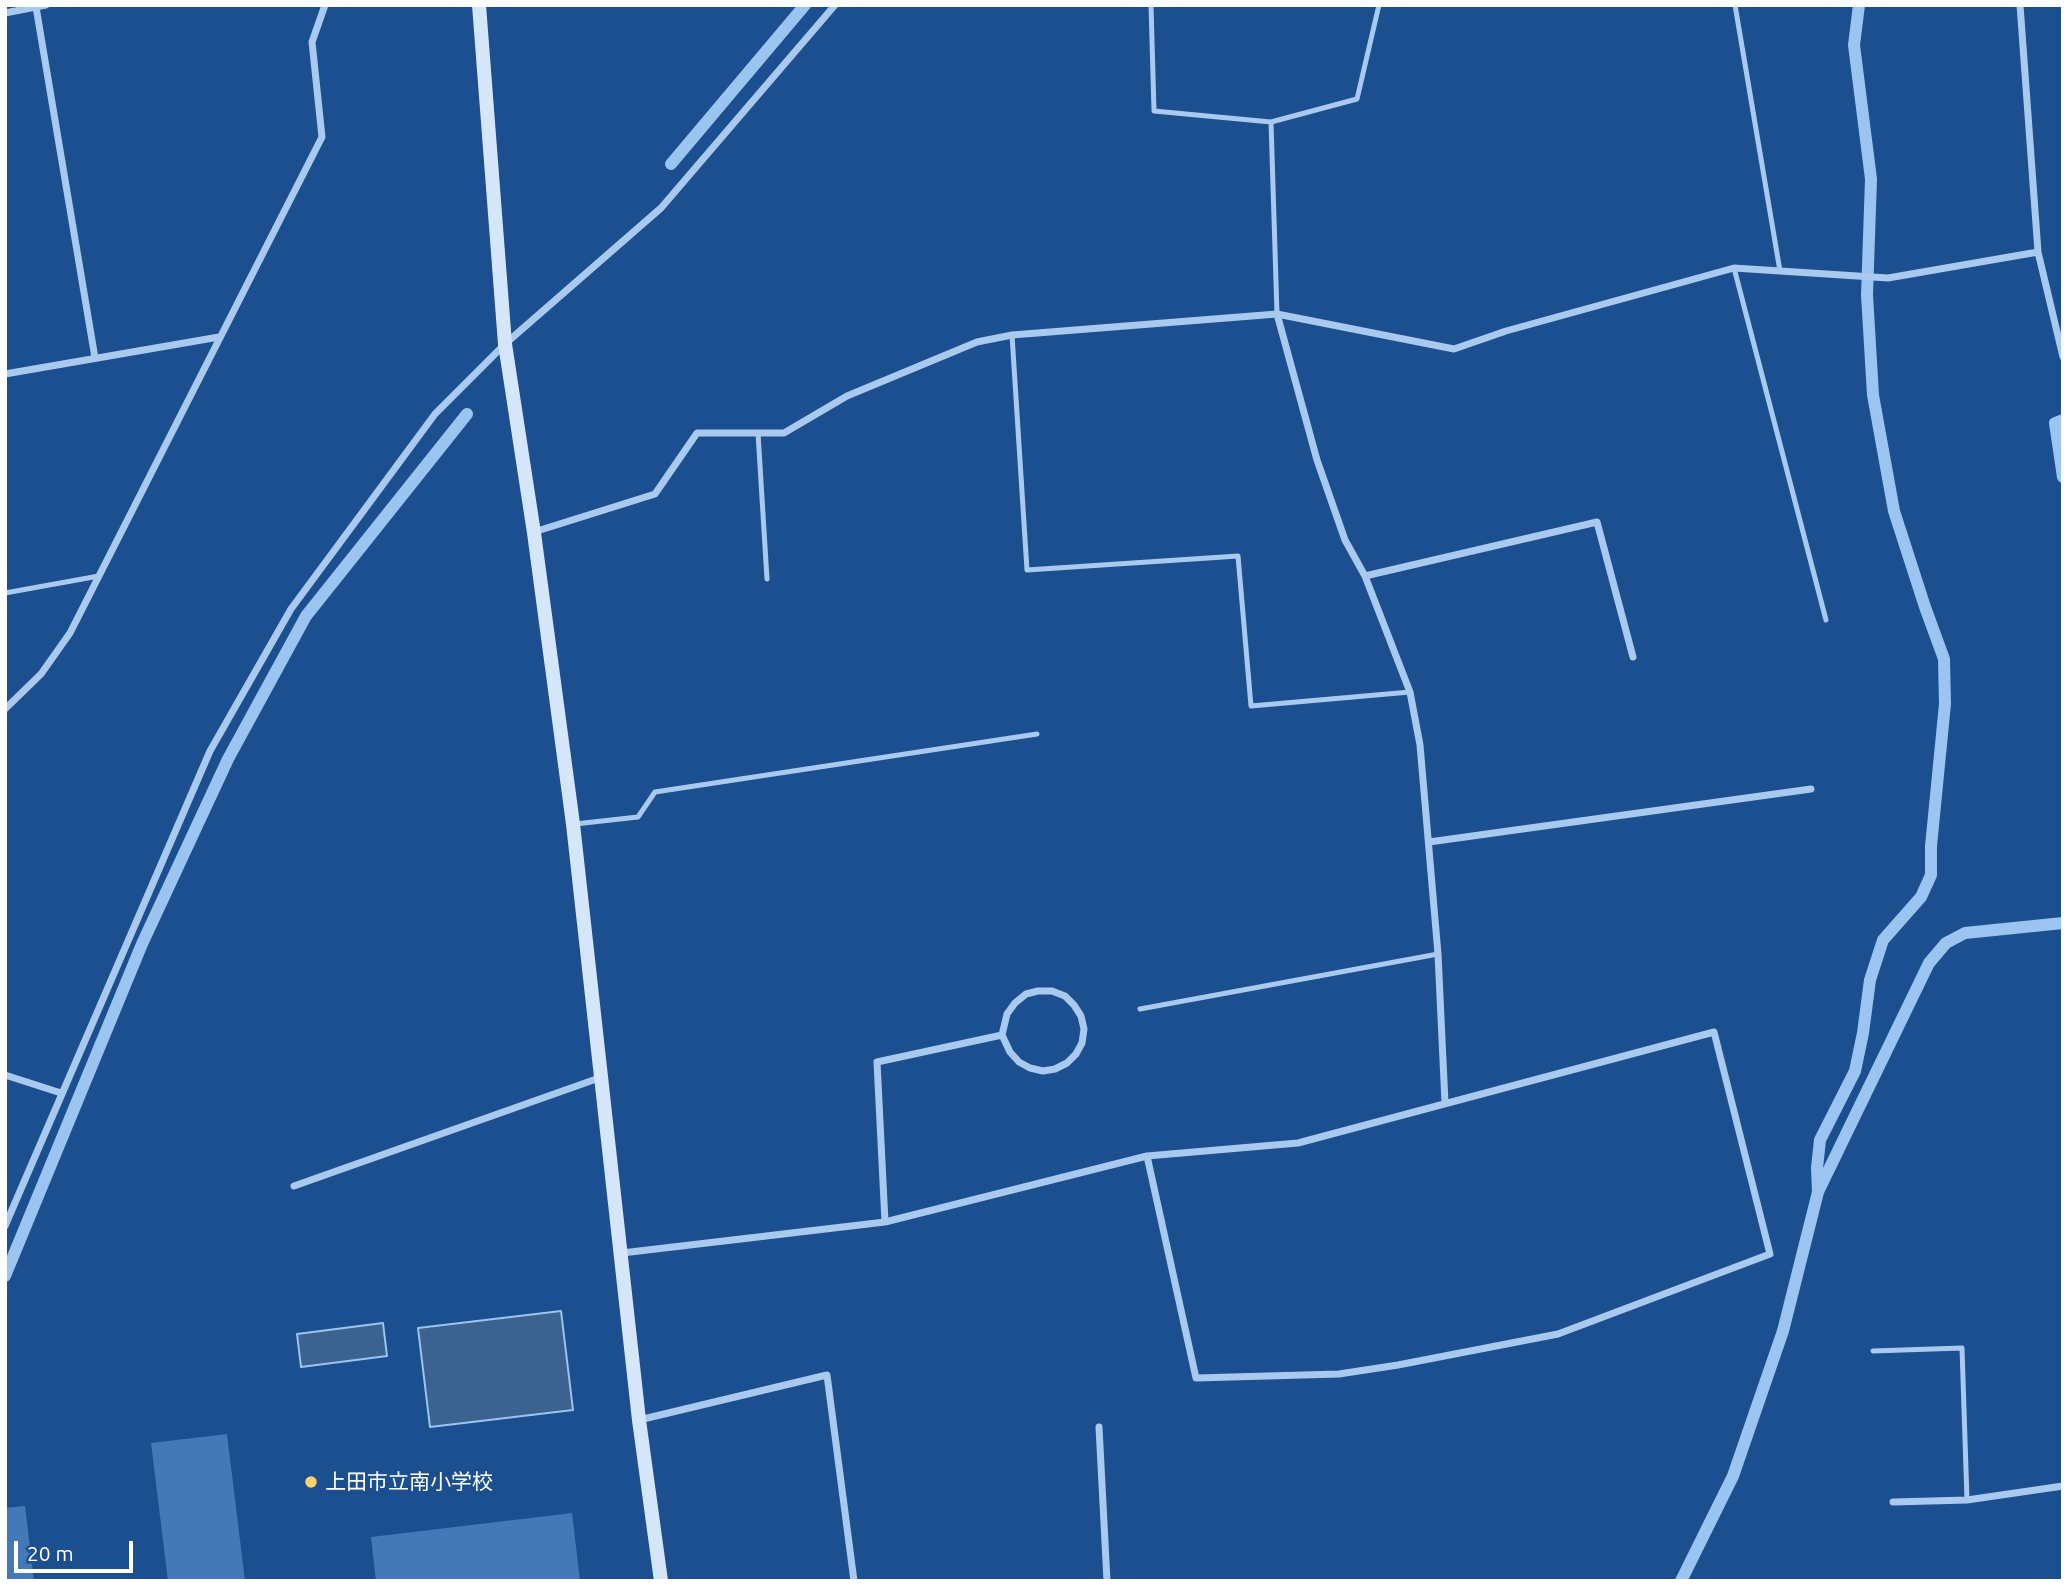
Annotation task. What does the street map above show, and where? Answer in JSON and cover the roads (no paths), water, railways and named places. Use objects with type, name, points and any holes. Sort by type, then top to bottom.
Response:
[{"type":"street","points":[[5,13],[46,5]]},
{"type":"street","points":[[5,709],[41,674],[70,633],[322,137],[312,42],[325,5]]},
{"type":"street","points":[[479,5],[505,344],[534,533],[573,824],[639,1420],[661,1581]]},
{"type":"street","points":[[5,1226],[210,751],[291,609],[435,414],[505,344],[661,208],[835,5]]},
{"type":"street","points":[[2020,5],[2038,252],[2063,357]]},
{"type":"street","points":[[36,7],[95,358]]},
{"type":"street","points":[[534,533],[655,494],[697,433],[784,433],[847,396],[977,342],[1012,335],[1277,314],[1454,349],[1506,331],[1734,268],[1884,278],[2038,252]]},
{"type":"street","points":[[1277,314],[1317,460],[1345,540],[1365,576],[1410,692],[1420,745],[1429,842],[1438,954],[1445,1102]]},
{"type":"street","points":[[5,374],[219,337]]},
{"type":"street","points":[[1365,576],[1597,522],[1633,656]]},
{"type":"street","points":[[1429,842],[1811,789]]},
{"type":"street","points":[[1038,990],[1065,996],[1081,1016],[1084,1029],[1082,1043],[1076,1054],[1067,1063],[1043,1071],[1019,1062],[1010,1052],[1002,1035],[1007,1014],[1015,1003],[1038,990]]},
{"type":"street","points":[[622,1253],[885,1222],[1147,1156],[1298,1143],[1714,1032],[1770,1254],[1558,1334],[1339,1374],[1196,1378],[1147,1156]]},
{"type":"street","points":[[885,1222],[877,1062],[1002,1035]]},
{"type":"street","points":[[5,1075],[61,1093]]},
{"type":"street","points":[[294,1186],[602,1077]]},
{"type":"street","points":[[639,1420],[827,1375],[854,1581]]},
{"type":"street","points":[[1099,1427],[1107,1581]]},
{"type":"street","points":[[1893,1502],[1967,1500],[2063,1486]]},
{"type":"lane","points":[[1151,5],[1154,111],[1271,122],[1357,99],[1379,5]]},
{"type":"lane","points":[[1735,5],[1780,271]]},
{"type":"lane","points":[[1271,122],[1277,314]]},
{"type":"lane","points":[[1734,268],[1826,620]]},
{"type":"lane","points":[[1012,335],[1027,570],[1238,556],[1251,706],[1410,692]]},
{"type":"lane","points":[[758,433],[767,579]]},
{"type":"lane","points":[[5,593],[99,576]]},
{"type":"lane","points":[[573,824],[638,817],[655,792],[1037,734]]},
{"type":"lane","points":[[1140,1009],[1438,954]]},
{"type":"lane","points":[[1873,1351],[1962,1348],[1967,1500]]},
{"type":"water","points":[[561,1311],[573,1410],[430,1427],[418,1328]]},
{"type":"water","points":[[383,1323],[387,1356],[301,1367],[297,1334]]},
{"type":"waterway","points":[[671,164],[805,5]]},
{"type":"waterway","points":[[1818,1192],[1820,1140],[1855,1071],[1870,980],[1883,940],[1921,897],[1931,875],[1931,846],[1945,704],[1944,659],[1894,511],[1873,395],[1867,295],[1871,179],[1854,45],[1859,5]]},
{"type":"waterway","points":[[5,1276],[142,944],[228,759],[306,616],[467,414]]},
{"type":"waterway","points":[[2063,420],[2055,423],[2063,477]]},
{"type":"waterway","points":[[1681,1581],[1733,1476],[1783,1331],[1818,1192],[1929,963],[1946,943],[1965,933],[2063,923]]},
{"type":"place","name":"上田市立南小学校","points":[[311,1482]]}]
